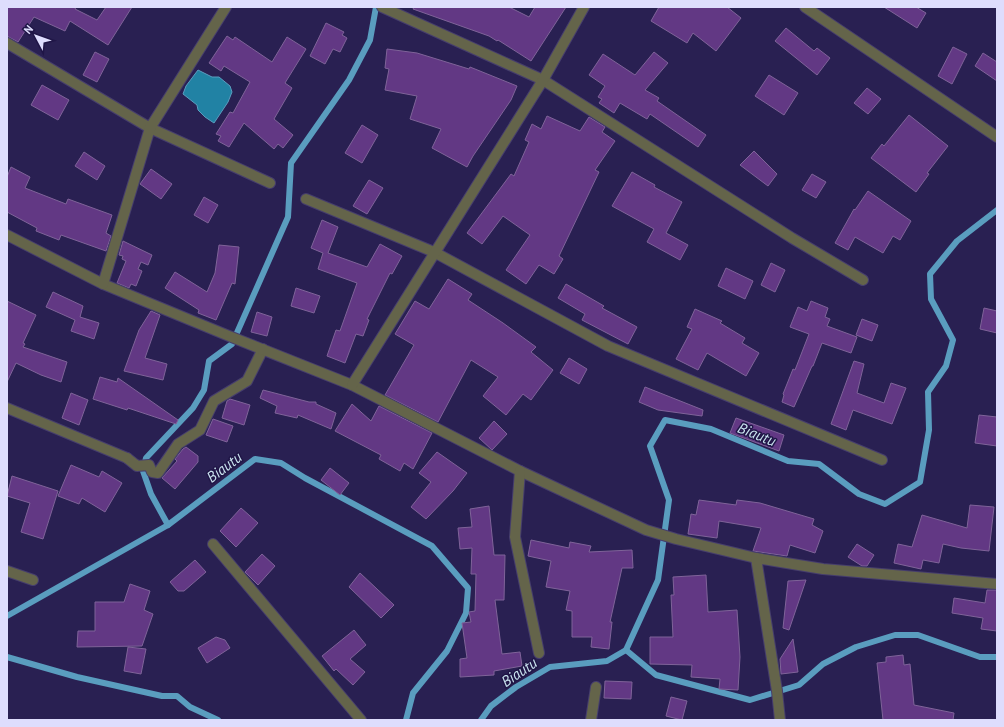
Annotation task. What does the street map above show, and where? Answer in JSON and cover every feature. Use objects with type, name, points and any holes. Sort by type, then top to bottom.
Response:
[{"type":"street","points":[[103,284],[150,128],[226,7]]},
{"type":"street","points":[[352,385],[543,80],[584,7]]},
{"type":"street","points":[[805,7],[997,137]]},
{"type":"street","points":[[384,8],[543,80],[792,238],[863,280]]},
{"type":"street","points":[[7,43],[150,128],[270,183]]},
{"type":"street","points":[[306,199],[434,252],[608,346],[882,460]]},
{"type":"street","points":[[7,235],[103,284],[352,385],[520,471],[646,530],[676,539],[756,558],[823,569],[997,584]]},
{"type":"street","points":[[7,408],[127,458],[137,466],[149,465],[152,472],[158,473],[178,444],[200,430],[214,401],[247,381],[263,349]]},
{"type":"street","points":[[520,471],[515,537],[539,652]]},
{"type":"street","points":[[213,544],[361,720]]},
{"type":"street","points":[[756,558],[777,691],[780,720]]},
{"type":"street","points":[[7,571],[33,580]]},
{"type":"street","points":[[591,720],[596,687]]},
{"type":"water","points":[[198,70],[212,77],[219,77],[230,86],[232,92],[228,102],[214,123],[205,117],[198,110],[197,105],[183,94],[186,86]]},
{"type":"building","points":[[7,7],[76,7],[75,9],[97,20],[106,7],[132,7],[108,45],[70,21],[65,31],[34,17],[18,42],[7,36]]},
{"type":"building","points":[[414,7],[509,7],[529,17],[535,7],[566,7],[531,61],[498,40],[497,41],[489,36],[413,9]]},
{"type":"building","points":[[659,7],[727,7],[741,18],[716,51],[693,33],[687,43],[651,21]]},
{"type":"building","points":[[884,7],[916,7],[926,13],[917,28]]},
{"type":"building","points":[[326,23],[344,32],[342,35],[347,38],[340,52],[333,49],[325,64],[310,56]]},
{"type":"building","points":[[786,28],[814,51],[817,48],[830,58],[817,75],[775,41]]},
{"type":"building","points":[[227,36],[233,40],[235,37],[272,62],[287,37],[306,49],[285,83],[292,88],[274,119],[293,135],[283,148],[278,144],[274,149],[244,123],[229,147],[218,141],[221,136],[216,134],[230,112],[233,113],[250,82],[224,66],[221,71],[209,63]]},
{"type":"building","points":[[953,47],[967,54],[952,84],[938,76]]},
{"type":"building","points":[[387,49],[417,53],[469,69],[470,67],[517,86],[511,100],[467,167],[432,148],[441,129],[410,119],[417,96],[385,90],[389,69],[385,68]]},
{"type":"building","points":[[95,52],[109,59],[97,82],[83,75]]},
{"type":"building","points":[[654,52],[668,63],[645,90],[659,98],[657,101],[706,135],[698,147],[650,114],[647,119],[620,103],[614,113],[599,103],[602,99],[598,97],[605,86],[589,75],[603,54],[635,75]]},
{"type":"building","points":[[983,53],[997,62],[997,81],[975,66]]},
{"type":"building","points":[[769,75],[798,93],[784,115],[755,96]]},
{"type":"building","points":[[42,85],[69,100],[58,120],[31,105]]},
{"type":"building","points":[[867,88],[881,99],[868,114],[854,103]]},
{"type":"building","points":[[909,115],[948,146],[927,173],[929,174],[916,192],[871,158],[882,144],[884,146]]},
{"type":"building","points":[[547,116],[580,131],[589,117],[605,127],[602,132],[615,141],[595,170],[599,172],[559,256],[563,259],[554,274],[539,265],[526,284],[506,270],[530,235],[503,216],[482,244],[467,233],[511,174],[514,176],[529,142],[525,140],[532,124],[541,129]]},
{"type":"building","points":[[362,125],[378,135],[362,163],[345,153]]},
{"type":"building","points":[[754,151],[777,174],[768,186],[740,165]]},
{"type":"building","points":[[84,152],[105,166],[97,180],[75,166]]},
{"type":"building","points":[[11,167],[30,177],[25,188],[66,204],[68,199],[112,215],[106,233],[111,236],[106,251],[61,235],[59,240],[36,231],[37,228],[7,212],[7,177]]},
{"type":"building","points":[[151,169],[172,184],[161,199],[140,184]]},
{"type":"building","points":[[632,172],[655,185],[654,187],[682,202],[666,233],[688,245],[680,260],[647,242],[654,229],[612,206]]},
{"type":"building","points":[[812,174],[826,182],[816,198],[802,190]]},
{"type":"building","points":[[369,180],[383,188],[367,214],[353,206]]},
{"type":"building","points":[[868,191],[911,221],[900,240],[893,236],[883,253],[855,237],[848,250],[835,243],[854,209],[855,210]]},
{"type":"building","points":[[204,197],[218,205],[208,223],[194,215]]},
{"type":"building","points":[[322,220],[338,227],[328,253],[367,267],[380,244],[402,256],[392,274],[390,273],[367,319],[369,320],[363,336],[356,334],[345,363],[327,356],[336,330],[340,331],[357,283],[318,269],[323,253],[311,248]]},
{"type":"building","points":[[123,241],[152,255],[148,265],[141,262],[138,269],[142,271],[136,286],[131,284],[129,288],[117,283],[126,261],[122,259],[123,256],[119,255]]},
{"type":"building","points":[[219,245],[239,247],[235,284],[232,283],[216,320],[198,313],[199,310],[165,288],[175,272],[207,292],[215,273]]},
{"type":"building","points":[[771,263],[785,270],[775,292],[761,285]]},
{"type":"building","points":[[726,268],[753,281],[745,299],[718,286]]},
{"type":"building","points":[[448,279],[472,294],[468,300],[536,347],[531,352],[553,370],[531,400],[523,394],[506,415],[483,396],[498,377],[471,360],[438,422],[385,395],[414,345],[395,334],[415,301],[429,309]]},
{"type":"building","points":[[566,284],[604,306],[602,308],[637,327],[628,344],[582,320],[585,314],[558,298]]},
{"type":"building","points":[[296,288],[320,296],[314,313],[291,306]]},
{"type":"building","points":[[53,292],[83,306],[80,317],[99,323],[94,339],[71,331],[75,320],[46,307]]},
{"type":"building","points":[[7,301],[36,315],[23,343],[25,344],[23,347],[67,362],[61,382],[41,375],[16,363],[7,382]]},
{"type":"building","points":[[811,301],[828,308],[825,317],[830,319],[827,326],[857,337],[851,353],[822,343],[794,407],[782,402],[783,394],[793,369],[795,370],[809,334],[790,327],[798,307],[807,311]]},
{"type":"building","points":[[984,308],[997,311],[997,333],[980,329]]},
{"type":"building","points":[[695,309],[722,321],[720,323],[745,338],[742,343],[759,353],[746,376],[707,353],[698,370],[676,359],[692,329],[687,327]]},
{"type":"building","points":[[151,311],[160,315],[145,358],[167,364],[163,380],[124,371],[139,330]]},
{"type":"building","points":[[257,312],[272,317],[267,336],[251,332]]},
{"type":"building","points":[[862,319],[878,325],[872,341],[856,335]]},
{"type":"building","points":[[569,358],[587,369],[579,384],[560,373]]},
{"type":"building","points":[[854,361],[864,364],[857,393],[884,403],[891,383],[906,388],[892,424],[853,410],[846,430],[831,424]]},
{"type":"building","points":[[100,377],[117,382],[118,378],[178,420],[176,424],[128,408],[127,410],[93,399]]},
{"type":"building","points":[[645,387],[703,410],[702,416],[658,410],[639,402]]},
{"type":"building","points":[[263,390],[309,402],[316,402],[316,404],[336,413],[331,429],[298,415],[297,418],[275,413],[277,406],[260,398]]},
{"type":"building","points":[[71,393],[88,400],[79,425],[62,418]]},
{"type":"building","points":[[230,399],[250,405],[244,425],[222,418],[227,401]]},
{"type":"building","points":[[352,404],[371,421],[379,406],[432,433],[413,469],[404,463],[400,471],[379,459],[381,455],[335,431]]},
{"type":"building","points":[[979,415],[997,417],[997,446],[975,443]]},
{"type":"building","points":[[736,418],[784,435],[779,451],[730,433]]},
{"type":"building","points":[[213,419],[233,426],[227,442],[206,435]]},
{"type":"building","points":[[494,421],[507,434],[492,450],[479,438]]},
{"type":"building","points":[[186,447],[198,456],[198,462],[175,489],[162,478],[177,461],[175,459]]},
{"type":"building","points":[[437,452],[467,473],[453,491],[426,519],[411,507],[431,482],[419,473]]},
{"type":"building","points":[[71,465],[99,477],[102,471],[122,483],[105,512],[82,498],[79,504],[58,496]]},
{"type":"building","points":[[330,468],[349,483],[340,495],[321,480]]},
{"type":"building","points":[[12,476],[58,491],[43,539],[21,532],[30,503],[7,496]]},
{"type":"building","points":[[699,500],[736,505],[737,500],[760,503],[814,519],[812,525],[823,531],[815,553],[790,545],[787,556],[753,551],[761,528],[719,521],[717,538],[688,534],[691,514],[696,515]]},
{"type":"building","points":[[970,505],[994,507],[989,551],[961,548],[943,544],[939,563],[923,560],[921,569],[894,563],[898,544],[912,547],[922,515],[967,528]]},
{"type":"building","points":[[489,506],[494,555],[505,555],[504,600],[495,600],[502,654],[520,652],[522,666],[494,671],[494,675],[460,677],[460,659],[467,658],[462,623],[471,622],[469,612],[475,611],[476,574],[471,574],[472,548],[460,549],[458,528],[472,527],[470,509]]},
{"type":"building","points":[[241,508],[258,523],[236,547],[220,531]]},
{"type":"building","points":[[531,540],[569,548],[570,542],[591,546],[589,552],[632,550],[633,568],[622,568],[610,622],[612,622],[609,649],[591,647],[592,637],[572,637],[572,611],[566,610],[570,591],[546,587],[551,561],[528,556]]},
{"type":"building","points":[[857,544],[874,555],[867,566],[862,566],[848,557]]},
{"type":"building","points":[[262,554],[275,566],[258,585],[245,572]]},
{"type":"building","points":[[195,560],[206,572],[184,591],[178,591],[170,582]]},
{"type":"building","points":[[360,573],[394,605],[381,618],[349,587]]},
{"type":"building","points":[[706,575],[708,612],[737,610],[740,657],[738,690],[719,689],[720,679],[691,677],[692,665],[650,664],[650,637],[673,637],[671,595],[674,595],[673,577]]},
{"type":"building","points":[[806,580],[789,630],[783,628],[788,581]]},
{"type":"building","points":[[130,584],[150,591],[144,610],[153,614],[142,646],[77,647],[78,631],[95,631],[95,602],[124,602]]},
{"type":"building","points":[[987,590],[997,590],[997,631],[981,629],[983,618],[952,613],[954,598],[985,603]]},
{"type":"building","points":[[354,630],[366,645],[350,659],[365,672],[353,685],[336,669],[334,671],[322,656]]},
{"type":"building","points":[[216,637],[225,640],[230,648],[207,663],[198,648]]},
{"type":"building","points":[[793,639],[798,672],[781,674],[780,659]]},
{"type":"building","points":[[128,647],[146,649],[141,674],[124,671]]},
{"type":"building","points":[[903,655],[904,665],[910,664],[914,705],[954,713],[953,720],[883,720],[877,663],[886,662],[886,657]]},
{"type":"building","points":[[605,681],[632,682],[631,699],[604,698]]},
{"type":"building","points":[[671,697],[687,701],[682,720],[666,716]]},
{"type":"waterway","points":[[168,525],[151,494],[143,471],[146,458],[193,408],[204,390],[209,361],[232,344],[288,217],[291,163],[349,80],[370,40],[376,7]]},
{"type":"waterway","name":"Biautu","points":[[481,720],[491,706],[516,687],[550,667],[607,661],[626,650],[658,580],[669,500],[650,446],[665,420],[711,429],[788,461],[819,464],[859,494],[885,504],[920,482],[929,430],[928,392],[946,366],[953,340],[931,299],[930,274],[957,241],[997,210]]},
{"type":"waterway","name":"Biautu","points":[[7,616],[168,525],[255,459],[281,463],[305,478],[432,546],[468,588],[466,613],[447,651],[413,693],[406,720]]},
{"type":"waterway","points":[[626,650],[656,675],[750,700],[799,685],[823,664],[856,647],[895,635],[918,635],[980,657],[997,657]]},
{"type":"waterway","points":[[7,657],[77,677],[162,696],[177,696],[190,707],[218,720]]}]
